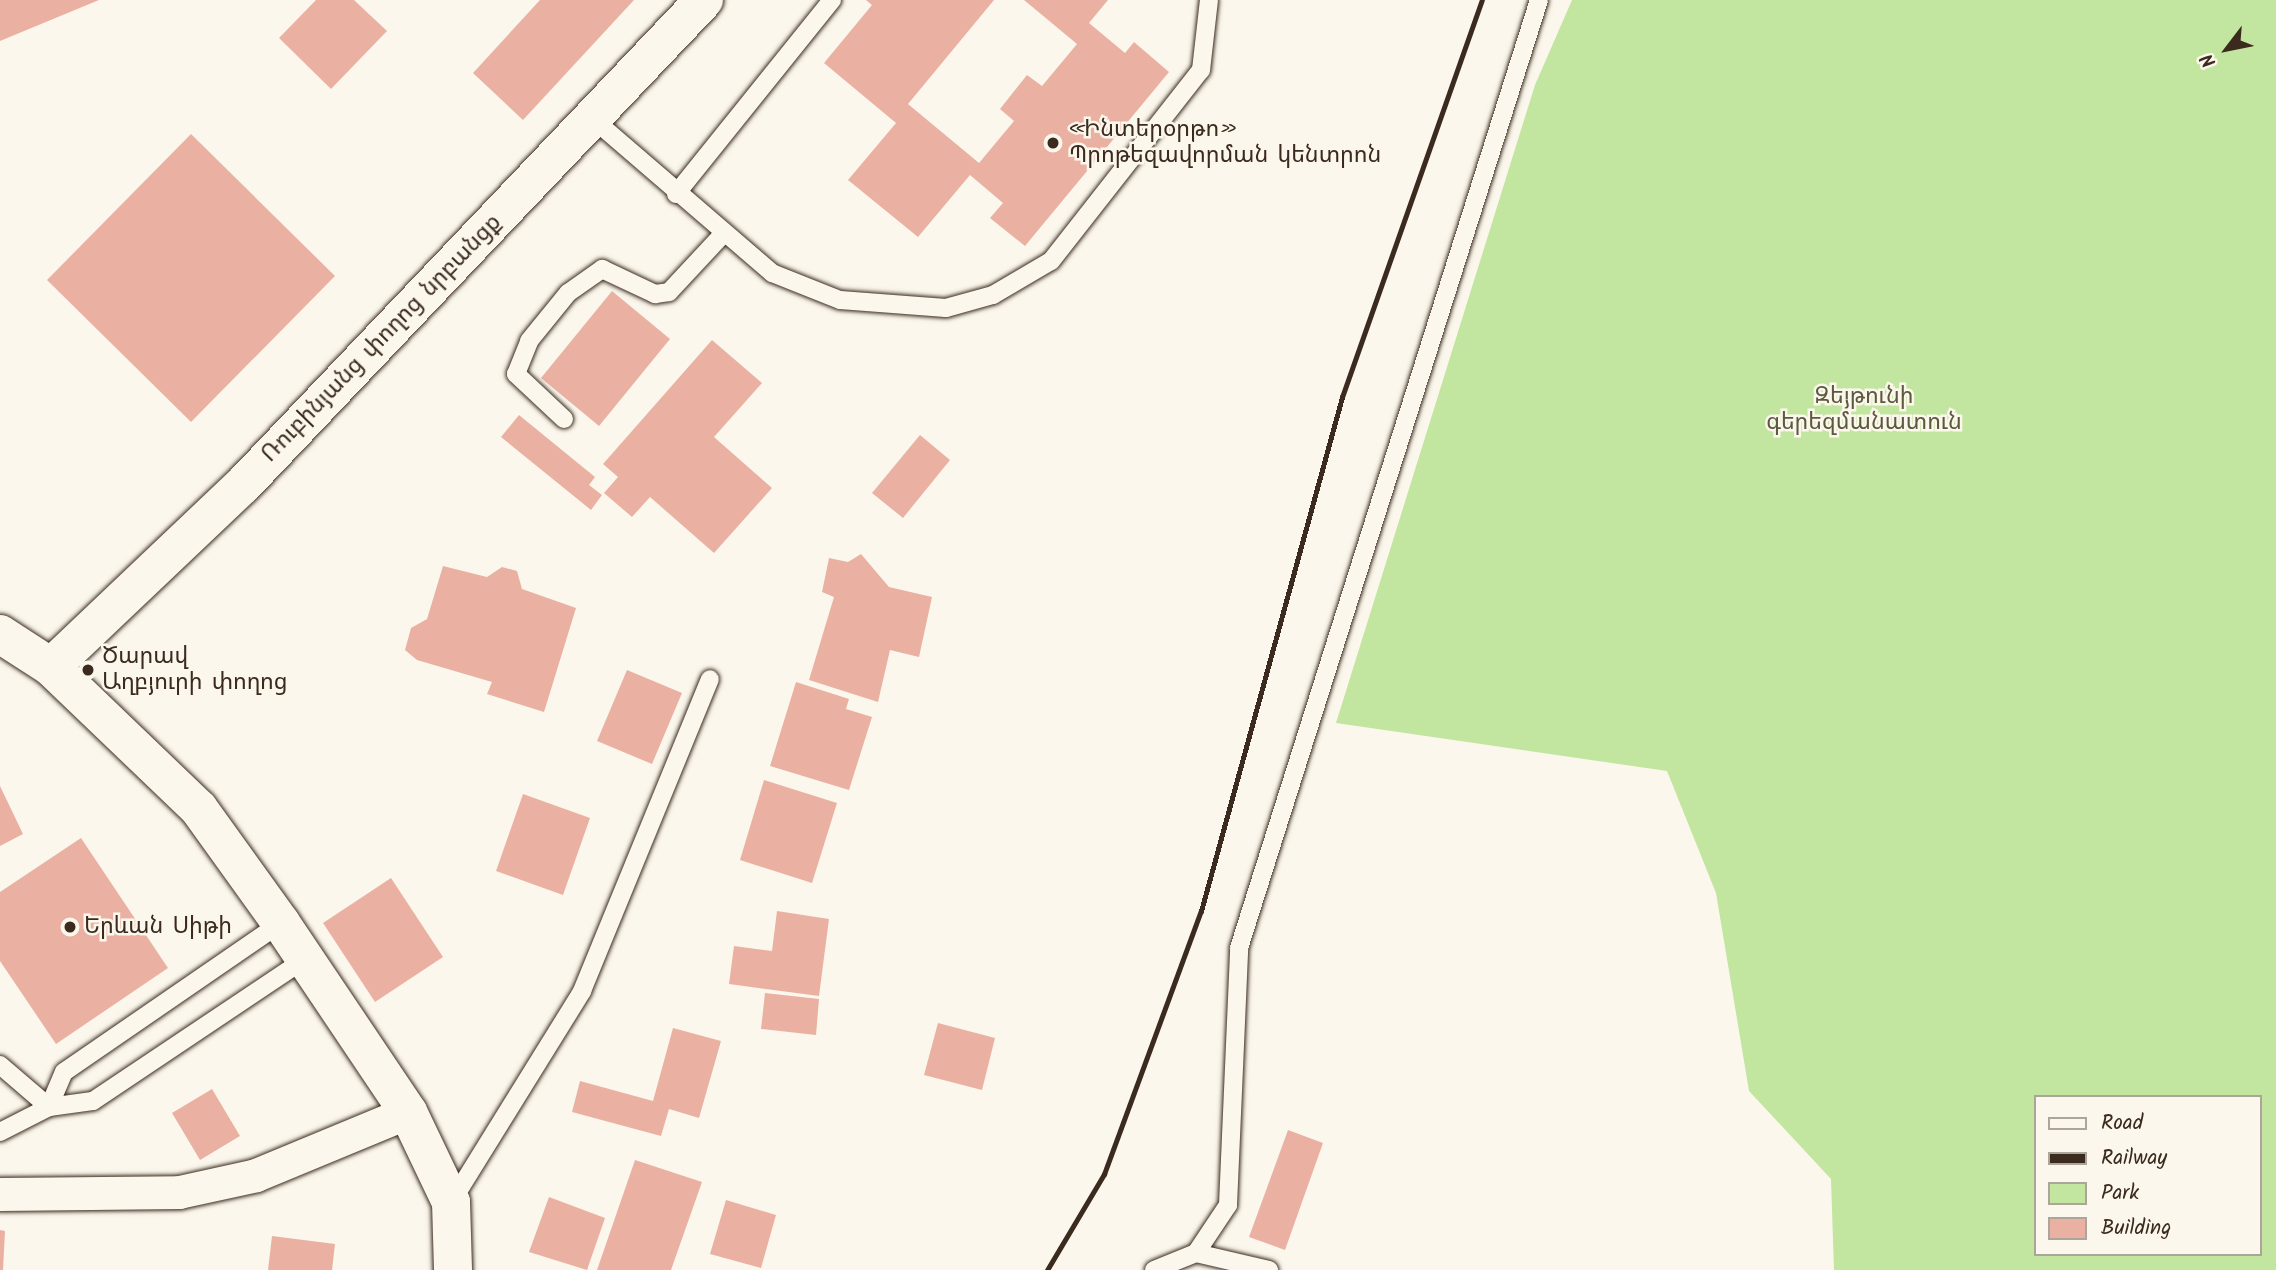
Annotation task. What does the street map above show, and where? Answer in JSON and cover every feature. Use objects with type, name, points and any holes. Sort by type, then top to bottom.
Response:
[{"type":"street","name":"Ռուբինյանց փողոց նրբանցք","points":[[51,667],[243,485],[704,0]]},
{"type":"street","points":[[0,634],[51,667],[199,809],[281,923],[408,1112],[451,1202],[453,1270]]},
{"type":"street","points":[[0,1194],[179,1192],[256,1175],[408,1112]]},
{"type":"lane","points":[[676,194],[832,0]]},
{"type":"lane","points":[[592,118],[676,194],[772,273],[840,300],[946,307],[1011,286],[1051,261],[1201,70],[1209,0]]},
{"type":"lane","points":[[1154,1270],[1196,1253],[1228,1205],[1239,948],[1539,0]]},
{"type":"lane","points":[[564,419],[516,374],[529,341],[568,293],[602,269],[655,294],[669,292],[723,234]]},
{"type":"lane","points":[[451,1202],[582,991],[710,679]]},
{"type":"lane","points":[[49,1107],[64,1072],[281,923]]},
{"type":"lane","points":[[0,1132],[49,1107],[93,1101],[305,958]]},
{"type":"lane","points":[[0,1065],[49,1107]]},
{"type":"lane","points":[[1196,1253],[1269,1270]]},
{"type":"green space","name":"Զեյթունի գերեզմանատուն","points":[[1572,0],[2276,0],[2276,1270],[1834,1270],[1831,1179],[1749,1091],[1716,893],[1667,771],[1336,723],[1535,85]]},
{"type":"building","points":[[0,0],[99,0],[0,41]]},
{"type":"building","points":[[316,0],[354,0],[387,31],[331,89],[279,38]]},
{"type":"building","points":[[540,0],[634,0],[523,120],[473,73]]},
{"type":"building","name":"«Ինտերօրթո» Պրոթեզավորման կենտրոն","points":[[866,0],[994,0],[908,104],[979,163],[1014,121],[1000,109],[1027,75],[1042,86],[1077,44],[1024,0],[1108,0],[1089,23],[1125,53],[1134,42],[1169,72],[1025,246],[990,218],[1003,203],[970,175],[918,237],[848,180],[896,123],[824,63],[872,5]]},
{"type":"building","points":[[191,134],[335,276],[191,422],[47,280]]},
{"type":"building","points":[[612,291],[670,339],[599,426],[541,378]]},
{"type":"building","points":[[712,340],[762,383],[714,437],[772,488],[714,553],[650,497],[632,517],[604,493],[618,477],[603,464]]},
{"type":"building","points":[[519,415],[595,477],[589,485],[602,495],[591,510],[501,437]]},
{"type":"building","points":[[920,435],[950,460],[903,518],[872,493]]},
{"type":"building","points":[[861,554],[889,587],[932,597],[919,657],[890,650],[878,702],[809,680],[834,597],[822,592],[829,558],[848,562]]},
{"type":"building","points":[[443,566],[487,577],[502,567],[517,571],[522,589],[576,608],[544,712],[487,694],[492,682],[417,660],[405,650],[411,628],[427,619]]},
{"type":"building","points":[[627,670],[682,693],[652,764],[597,741]]},
{"type":"building","points":[[796,682],[849,699],[846,709],[872,717],[849,790],[770,766]]},
{"type":"building","points":[[764,780],[837,803],[812,883],[740,860]]},
{"type":"building","points":[[0,786],[23,834],[0,846]]},
{"type":"building","points":[[523,794],[590,818],[563,895],[496,871]]},
{"type":"building","name":"Երևան Սիթի","points":[[81,838],[168,968],[56,1044],[0,961],[0,892]]},
{"type":"building","points":[[391,878],[443,957],[375,1002],[323,923]]},
{"type":"building","points":[[777,911],[829,919],[819,996],[729,984],[734,946],[772,951]]},
{"type":"building","points":[[765,993],[819,999],[816,1035],[761,1029]]},
{"type":"building","points":[[938,1023],[995,1038],[982,1090],[924,1075]]},
{"type":"building","points":[[673,1028],[721,1041],[699,1118],[669,1109],[661,1136],[572,1112],[580,1081],[653,1101]]},
{"type":"building","points":[[212,1089],[240,1136],[200,1160],[172,1113]]},
{"type":"building","points":[[1288,1130],[1323,1143],[1285,1250],[1249,1237]]},
{"type":"building","points":[[635,1160],[702,1182],[671,1270],[597,1270]]},
{"type":"building","points":[[549,1197],[605,1218],[587,1270],[529,1252]]},
{"type":"building","points":[[726,1200],[776,1215],[761,1268],[710,1254]]},
{"type":"building","points":[[0,1230],[5,1231],[3,1270],[0,1270]]},
{"type":"building","points":[[272,1236],[335,1244],[332,1270],[268,1270]]},
{"type":"railway","points":[[1047,1270],[1104,1174],[1201,911],[1342,397],[1482,0]]},
{"type":"place","name":"«Ինտերօրթո» Պրոթեզավորման կենտրոն","points":[[1053,143]]},
{"type":"place","name":"Ծարավ Աղբյուրի փողոց","points":[[88,670]]},
{"type":"place","name":"Երևան Սիթի","points":[[70,927]]}]
